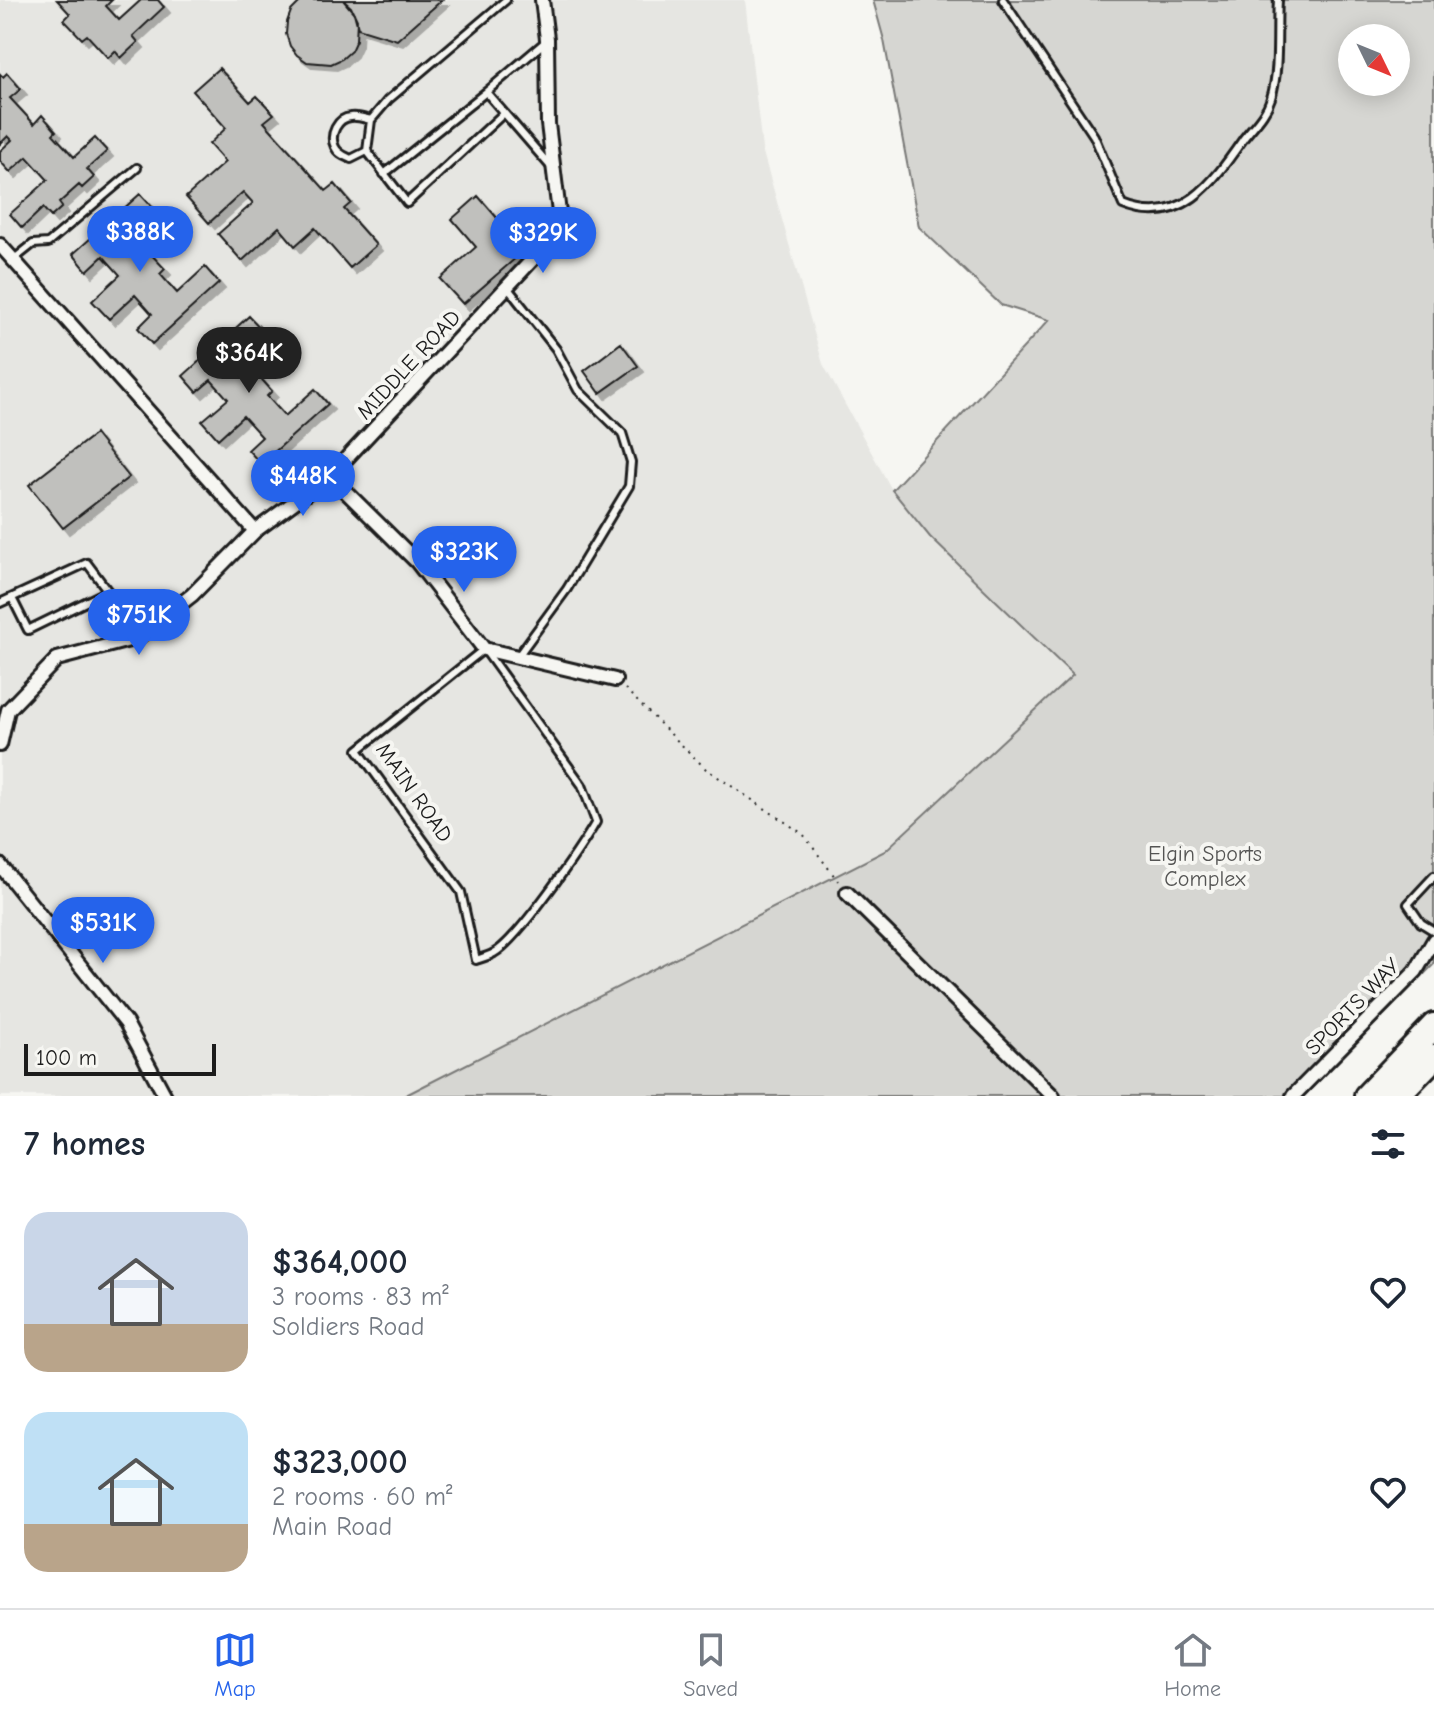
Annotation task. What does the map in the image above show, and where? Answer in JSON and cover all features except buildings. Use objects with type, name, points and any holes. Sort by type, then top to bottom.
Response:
[{"type":"highway","points":[[1367,1096],[1434,1026]]},
{"type":"highway","points":[[1396,1096],[1434,1057]]},
{"type":"street","name":"MIDDLE ROAD","points":[[0,745],[8,710],[57,659],[137,638],[192,595],[255,531],[330,476],[561,229],[548,124],[547,39],[542,0]]},
{"type":"street","points":[[0,245],[255,531]]},
{"type":"street","points":[[330,476],[417,562],[484,649],[615,680]]},
{"type":"street","points":[[0,865],[126,1023],[165,1096]]},
{"type":"street","points":[[847,893],[1053,1096]]},
{"type":"street","name":"SPORTS WAY","points":[[1293,1096],[1416,971],[1434,940]]},
{"type":"lane","points":[[504,113],[407,203],[367,151],[371,120],[388,100],[506,0]]},
{"type":"lane","points":[[1003,0],[1094,136],[1123,205],[1158,213],[1184,204],[1209,185],[1264,114],[1272,96],[1278,0]]},
{"type":"lane","points":[[384,174],[547,39]]},
{"type":"lane","points":[[486,92],[554,169]]},
{"type":"lane","points":[[367,151],[351,159],[340,153],[334,145],[332,134],[340,122],[351,116],[371,120]]},
{"type":"lane","points":[[13,260],[33,244],[48,243],[137,168]]},
{"type":"lane","points":[[507,287],[556,349],[578,390],[622,433],[631,462],[629,486],[567,589],[517,657]]},
{"type":"lane","points":[[0,603],[87,563],[141,635]]},
{"type":"lane","points":[[12,598],[28,630],[108,591]]},
{"type":"lane","name":"MAIN ROAD","points":[[484,649],[582,785],[596,822],[581,848],[520,927],[497,952],[476,960],[461,892],[358,750],[484,649]]},
{"type":"lane","points":[[1434,876],[1408,904],[1421,923],[1434,931]]},
{"type":"path","points":[[615,680],[706,769],[803,834],[847,893]]},
{"type":"shaded area","points":[[0,0],[745,0],[762,149],[823,364],[892,490],[930,537],[1073,675],[847,893],[430,1096],[0,1096]]},
{"type":"green space","name":"Elgin Sports Complex","points":[[873,0],[1434,0],[1434,964],[1304,1096],[404,1096],[885,851],[1073,675],[930,537],[892,490],[1049,320],[1001,305],[919,227],[884,40]]}]
